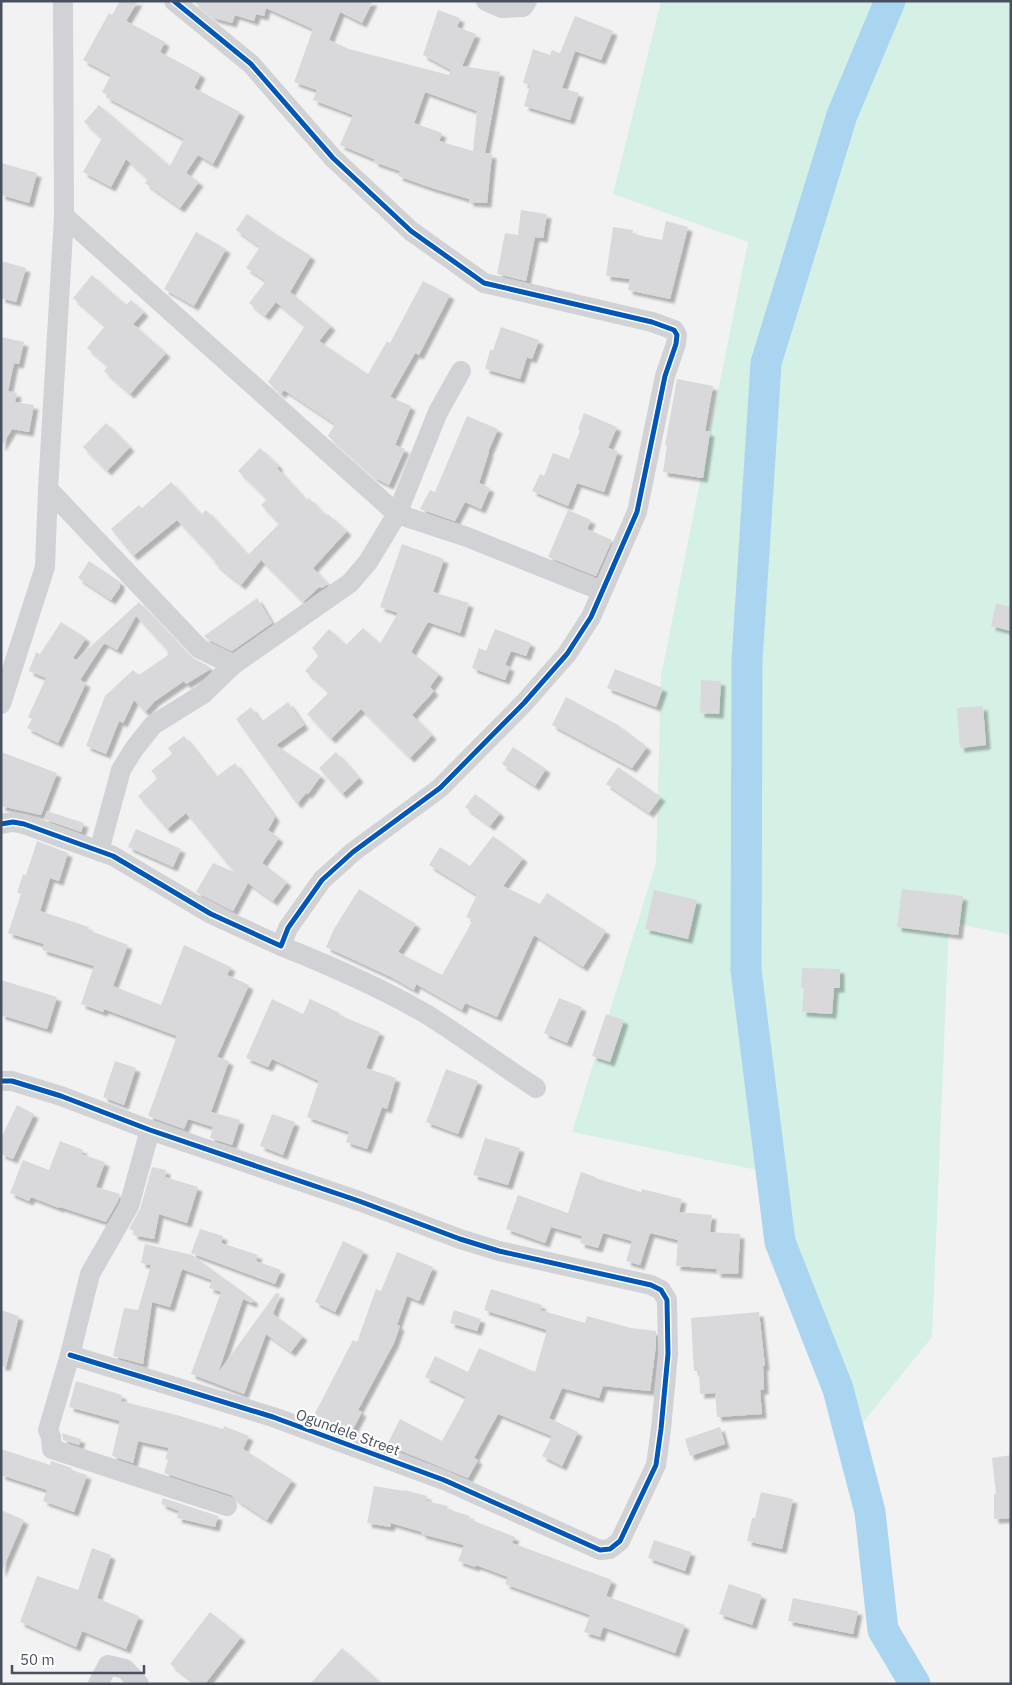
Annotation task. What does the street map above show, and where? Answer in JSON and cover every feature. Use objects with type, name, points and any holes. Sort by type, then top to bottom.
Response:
[{"type":"street","points":[[1,704],[45,566],[64,216],[63,1]]},
{"type":"street","points":[[174,1],[251,64],[333,158],[411,231],[484,283],[652,322],[674,330],[677,334],[676,344],[665,376],[636,512],[591,618],[567,654],[524,703],[440,788],[353,852],[322,880],[288,928],[282,946]]},
{"type":"street","points":[[486,1],[502,8],[523,7],[527,1]]},
{"type":"street","points":[[64,216],[397,514],[467,537],[602,591]]},
{"type":"street","points":[[99,851],[121,770],[153,725],[204,694],[233,665],[350,583],[368,562],[397,514],[438,412],[461,370]]},
{"type":"street","points":[[48,489],[200,649],[233,665]]},
{"type":"street","points":[[1,824],[13,822],[24,824],[118,859],[211,914],[329,965],[395,997],[427,1015],[536,1088]]},
{"type":"street","points":[[1,1081],[12,1081],[61,1096],[150,1130],[129,1206],[90,1274],[70,1355],[48,1430],[52,1448],[227,1506]]},
{"type":"street","name":"Ogundele Street","points":[[70,1355],[273,1417],[444,1480],[600,1550],[610,1548],[620,1541],[656,1465],[668,1354],[667,1300],[661,1290],[651,1285],[499,1251],[460,1239],[359,1201],[150,1130]]},
{"type":"street","points":[[98,1684],[108,1665],[125,1669],[139,1684]]},
{"type":"green space","points":[[661,1],[1011,1],[1011,935],[949,922],[932,1337],[844,1446],[771,1173],[572,1132],[656,863],[661,676],[748,242],[613,194]]},
{"type":"building","points":[[120,1],[138,1],[126,21],[165,42],[160,52],[201,74],[194,88],[240,112],[213,164],[198,155],[186,173],[199,182],[180,208],[145,183],[148,179],[126,159],[111,187],[83,172],[102,138],[84,122],[99,105],[170,166],[184,139],[106,97],[107,95],[102,92],[111,75],[83,60],[109,13],[112,15]]},
{"type":"building","points":[[193,1],[373,1],[362,23],[340,12],[329,40],[349,49],[449,75],[451,70],[423,55],[438,10],[460,18],[457,27],[476,34],[462,66],[500,72],[485,153],[492,154],[487,203],[469,202],[469,199],[398,176],[400,171],[374,162],[374,159],[340,145],[353,115],[313,100],[317,90],[294,82],[313,29],[266,8],[264,16],[256,14],[254,21],[235,15],[232,23],[214,18]],"holes":[[[425,92],[477,111],[473,151],[439,141],[442,133],[414,123]]]},
{"type":"building","points":[[575,16],[613,31],[601,60],[575,51],[562,88],[579,93],[570,120],[524,106],[530,85],[523,83],[533,49],[550,55],[552,50],[560,53]]},
{"type":"building","points":[[1,163],[37,173],[29,203],[1,195]]},
{"type":"building","points":[[521,210],[547,214],[543,238],[535,237],[526,281],[497,274],[505,233],[518,235]]},
{"type":"building","points":[[247,214],[311,256],[290,292],[331,326],[319,341],[368,374],[387,341],[390,343],[423,281],[450,295],[419,355],[415,353],[390,397],[411,406],[395,445],[405,449],[389,485],[375,478],[328,436],[335,424],[284,390],[281,394],[268,382],[305,326],[276,302],[265,316],[249,303],[266,281],[246,268],[260,247],[236,230]]},
{"type":"building","points":[[666,221],[688,227],[670,299],[628,290],[630,279],[606,276],[613,227],[633,230],[632,234],[662,240]]},
{"type":"building","points":[[196,232],[226,249],[194,306],[164,289]]},
{"type":"building","points":[[1,261],[26,268],[16,302],[1,298]]},
{"type":"building","points":[[92,275],[126,305],[131,300],[144,312],[133,324],[166,353],[130,394],[104,371],[108,366],[87,348],[105,326],[73,298]]},
{"type":"building","points":[[501,327],[539,340],[532,359],[527,357],[520,379],[485,369],[490,350],[493,350]]},
{"type":"building","points":[[1,337],[24,342],[19,364],[14,363],[8,391],[17,393],[15,402],[34,405],[29,432],[12,429],[1,447]]},
{"type":"building","points":[[677,379],[713,386],[705,431],[710,432],[703,478],[663,472],[667,446],[665,445]]},
{"type":"building","points":[[584,413],[617,427],[608,448],[618,451],[604,492],[577,483],[568,506],[532,491],[540,474],[544,476],[553,453],[569,459]]},
{"type":"building","points":[[467,416],[498,429],[488,452],[479,483],[490,488],[481,509],[465,502],[455,521],[420,509],[430,490],[435,492]]},
{"type":"building","points":[[106,423],[130,447],[107,471],[83,447]]},
{"type":"building","points":[[260,448],[279,466],[277,468],[306,500],[309,498],[326,516],[328,514],[347,531],[313,568],[328,584],[322,588],[319,587],[303,602],[261,560],[241,585],[214,563],[216,562],[177,520],[133,556],[111,529],[139,505],[142,508],[171,482],[201,515],[206,510],[248,555],[279,524],[261,505],[267,499],[238,471]]},
{"type":"building","points":[[568,510],[591,520],[587,529],[612,540],[596,576],[548,557]]},
{"type":"building","points":[[402,544],[444,559],[433,592],[469,603],[460,633],[428,622],[411,652],[439,674],[430,687],[434,691],[412,715],[432,735],[410,758],[361,709],[331,739],[307,714],[329,692],[305,671],[319,655],[312,648],[329,629],[346,645],[363,628],[380,644],[398,613],[380,607]]},
{"type":"building","points":[[89,561],[120,582],[120,587],[111,600],[78,578]]},
{"type":"building","points":[[257,598],[272,623],[232,651],[204,636]]},
{"type":"building","points":[[139,602],[191,657],[210,667],[209,670],[186,684],[184,681],[155,701],[145,712],[134,700],[123,723],[119,721],[106,754],[86,746],[105,696],[133,670],[139,675],[168,655],[169,652],[136,616],[117,650],[104,643],[80,680],[86,683],[58,743],[27,728],[32,719],[28,717],[46,678],[29,671],[36,652],[40,654],[61,622],[86,638],[73,658],[76,660]]},
{"type":"building","points":[[996,603],[1011,607],[1011,631],[991,626]]},
{"type":"building","points":[[495,629],[531,643],[526,656],[511,651],[505,665],[510,667],[505,680],[472,668],[479,648],[486,651]]},
{"type":"building","points":[[615,669],[663,688],[656,707],[607,688]]},
{"type":"building","points":[[701,680],[721,681],[719,714],[700,713]]},
{"type":"building","points":[[566,697],[618,725],[647,747],[632,768],[552,725]]},
{"type":"building","points":[[288,702],[304,725],[276,745],[321,776],[308,794],[306,793],[297,804],[236,719],[251,707],[261,722]]},
{"type":"building","points":[[983,706],[986,745],[960,748],[957,708]]},
{"type":"building","points":[[184,736],[216,777],[235,763],[275,817],[268,830],[279,838],[262,863],[287,882],[273,901],[248,883],[233,911],[196,892],[213,863],[234,872],[186,813],[167,829],[138,796],[158,778],[151,771],[172,754],[168,748]]},
{"type":"building","points":[[513,747],[546,769],[535,786],[502,764]]},
{"type":"building","points":[[1,752],[57,773],[41,815],[1,806]]},
{"type":"building","points":[[336,752],[359,778],[342,794],[319,768]]},
{"type":"building","points":[[618,767],[661,797],[649,813],[606,784]]},
{"type":"building","points":[[475,794],[500,813],[490,826],[465,807]]},
{"type":"building","points":[[47,811],[84,823],[81,832],[44,819]]},
{"type":"building","points":[[136,829],[181,849],[173,867],[128,847]]},
{"type":"building","points":[[493,836],[523,858],[503,886],[540,904],[547,893],[606,931],[583,967],[534,935],[497,1017],[465,1003],[462,1010],[416,984],[414,990],[391,977],[326,947],[334,929],[359,889],[416,924],[398,952],[442,975],[473,920],[466,917],[477,895],[429,865],[440,847],[470,866]]},
{"type":"building","points":[[37,841],[68,853],[59,881],[50,878],[40,911],[89,927],[88,930],[128,945],[113,986],[161,1005],[184,945],[231,967],[227,975],[249,985],[217,1057],[229,1061],[211,1112],[240,1120],[232,1145],[210,1138],[213,1127],[188,1119],[184,1129],[148,1116],[177,1036],[104,1009],[103,1012],[81,1004],[94,966],[42,950],[44,944],[8,933],[21,894],[17,893],[23,874],[26,875]]},
{"type":"building","points":[[902,889],[963,896],[958,935],[897,927]]},
{"type":"building","points":[[654,890],[697,900],[688,939],[645,929]]},
{"type":"building","points":[[802,968],[840,969],[840,988],[834,988],[832,1014],[802,1012],[804,988],[801,988]]},
{"type":"building","points":[[1,980],[57,997],[47,1029],[1,1015]]},
{"type":"building","points":[[559,998],[582,1007],[567,1043],[544,1033]]},
{"type":"building","points":[[272,999],[303,1014],[310,999],[340,1013],[339,1015],[380,1032],[366,1068],[396,1078],[387,1109],[382,1107],[367,1149],[346,1142],[349,1132],[307,1117],[319,1081],[272,1059],[268,1067],[246,1058]]},
{"type":"building","points":[[606,1014],[624,1020],[610,1062],[592,1056]]},
{"type":"building","points":[[115,1061],[136,1068],[124,1105],[103,1097]]},
{"type":"building","points":[[446,1069],[478,1081],[458,1134],[426,1122]]},
{"type":"building","points":[[17,1105],[34,1114],[13,1159],[1,1154],[1,1138]]},
{"type":"building","points":[[272,1114],[295,1122],[283,1155],[260,1146]]},
{"type":"building","points":[[485,1138],[520,1148],[508,1185],[473,1175]]},
{"type":"building","points":[[60,1141],[83,1150],[81,1154],[105,1162],[96,1187],[120,1194],[106,1222],[59,1208],[31,1197],[29,1201],[10,1193],[23,1160],[49,1170]]},
{"type":"building","points":[[152,1167],[166,1170],[165,1177],[198,1187],[187,1223],[159,1214],[154,1239],[133,1235],[134,1231],[129,1229],[140,1209]]},
{"type":"building","points":[[581,1172],[641,1192],[642,1189],[682,1199],[679,1212],[712,1215],[710,1232],[740,1234],[738,1274],[716,1273],[717,1269],[676,1266],[678,1240],[650,1233],[640,1265],[626,1261],[632,1241],[603,1233],[598,1248],[580,1243],[582,1236],[551,1227],[545,1243],[506,1229],[518,1195],[568,1213]]},
{"type":"building","points":[[200,1229],[223,1236],[221,1243],[258,1255],[256,1261],[281,1270],[275,1284],[191,1253]]},
{"type":"building","points":[[343,1241],[364,1251],[335,1312],[315,1302]]},
{"type":"building","points":[[145,1244],[192,1255],[254,1300],[252,1303],[243,1299],[218,1373],[276,1293],[280,1294],[273,1314],[303,1336],[291,1352],[266,1334],[244,1394],[191,1374],[221,1292],[209,1288],[212,1280],[182,1269],[170,1307],[152,1302],[143,1364],[113,1356],[124,1308],[138,1310],[151,1265],[141,1263]]},
{"type":"building","points":[[397,1252],[433,1267],[419,1301],[407,1296],[397,1325],[400,1326],[394,1343],[358,1410],[362,1412],[351,1433],[312,1419],[353,1340],[357,1342],[376,1289],[381,1291]]},
{"type":"building","points":[[491,1289],[542,1305],[540,1310],[585,1323],[587,1316],[631,1328],[656,1331],[650,1391],[603,1386],[599,1398],[562,1388],[549,1418],[578,1432],[562,1466],[542,1456],[552,1436],[498,1414],[474,1458],[478,1460],[468,1478],[387,1445],[400,1419],[442,1441],[466,1397],[425,1377],[435,1356],[468,1372],[479,1348],[535,1372],[547,1330],[484,1310]]},
{"type":"building","points":[[1,1310],[19,1316],[6,1366],[1,1366]]},
{"type":"building","points":[[454,1310],[481,1319],[477,1331],[450,1323]]},
{"type":"building","points":[[759,1312],[765,1366],[763,1366],[764,1390],[760,1390],[762,1414],[717,1417],[715,1393],[700,1394],[699,1371],[694,1371],[691,1318]]},
{"type":"building","points":[[76,1381],[122,1395],[121,1401],[223,1429],[224,1426],[249,1436],[243,1449],[292,1480],[267,1520],[231,1495],[164,1473],[168,1460],[165,1459],[169,1448],[138,1441],[133,1463],[112,1456],[120,1421],[69,1407]]},
{"type":"building","points":[[720,1427],[725,1444],[690,1456],[685,1439]]},
{"type":"building","points":[[62,1433],[81,1439],[79,1445],[63,1440]]},
{"type":"building","points":[[1,1449],[50,1465],[51,1461],[87,1475],[74,1512],[43,1501],[47,1490],[1,1475]]},
{"type":"building","points":[[1011,1455],[1011,1518],[994,1519],[994,1494],[996,1494],[992,1458]]},
{"type":"building","points":[[374,1486],[405,1490],[427,1496],[426,1501],[448,1506],[447,1509],[470,1516],[469,1519],[515,1537],[512,1543],[612,1580],[606,1596],[685,1625],[675,1653],[603,1627],[600,1637],[584,1632],[590,1615],[505,1584],[508,1577],[476,1565],[475,1567],[458,1561],[464,1545],[421,1534],[422,1532],[391,1523],[390,1527],[367,1523]]},
{"type":"building","points":[[761,1492],[793,1499],[782,1549],[747,1541],[752,1518],[755,1518]]},
{"type":"building","points":[[163,1498],[218,1516],[215,1527],[177,1518],[179,1511],[161,1504]]},
{"type":"building","points":[[1,1510],[24,1520],[1,1573]]},
{"type":"building","points":[[654,1540],[691,1552],[685,1571],[648,1558]]},
{"type":"building","points":[[92,1548],[111,1555],[97,1598],[139,1616],[126,1649],[82,1631],[76,1647],[20,1622],[37,1576],[78,1590]]},
{"type":"building","points":[[729,1584],[762,1595],[752,1625],[719,1614]]},
{"type":"building","points":[[793,1598],[858,1611],[853,1634],[788,1621]]},
{"type":"building","points":[[210,1612],[241,1637],[205,1684],[196,1684],[170,1664]]},
{"type":"building","points":[[342,1648],[382,1684],[310,1684]]},
{"type":"waterway","points":[[890,1],[842,115],[766,363],[747,661],[746,970],[780,1242],[838,1389],[870,1512],[883,1630],[915,1684]]},
{"type":"cycle path","points":[[1,824],[13,822],[24,824],[113,856],[211,914],[281,946],[288,928],[322,880],[353,852],[440,788],[524,703],[567,654],[591,617],[637,512],[665,376],[676,344],[677,335],[674,330],[652,322],[484,283],[411,231],[333,158],[251,64],[174,1]]},
{"type":"cycle path","points":[[1,1081],[12,1081],[61,1096],[150,1130],[359,1201],[460,1239],[499,1251],[651,1285],[661,1290],[667,1300],[668,1354],[656,1465],[620,1541],[610,1549],[600,1550],[444,1480],[273,1417],[70,1355]]}]
